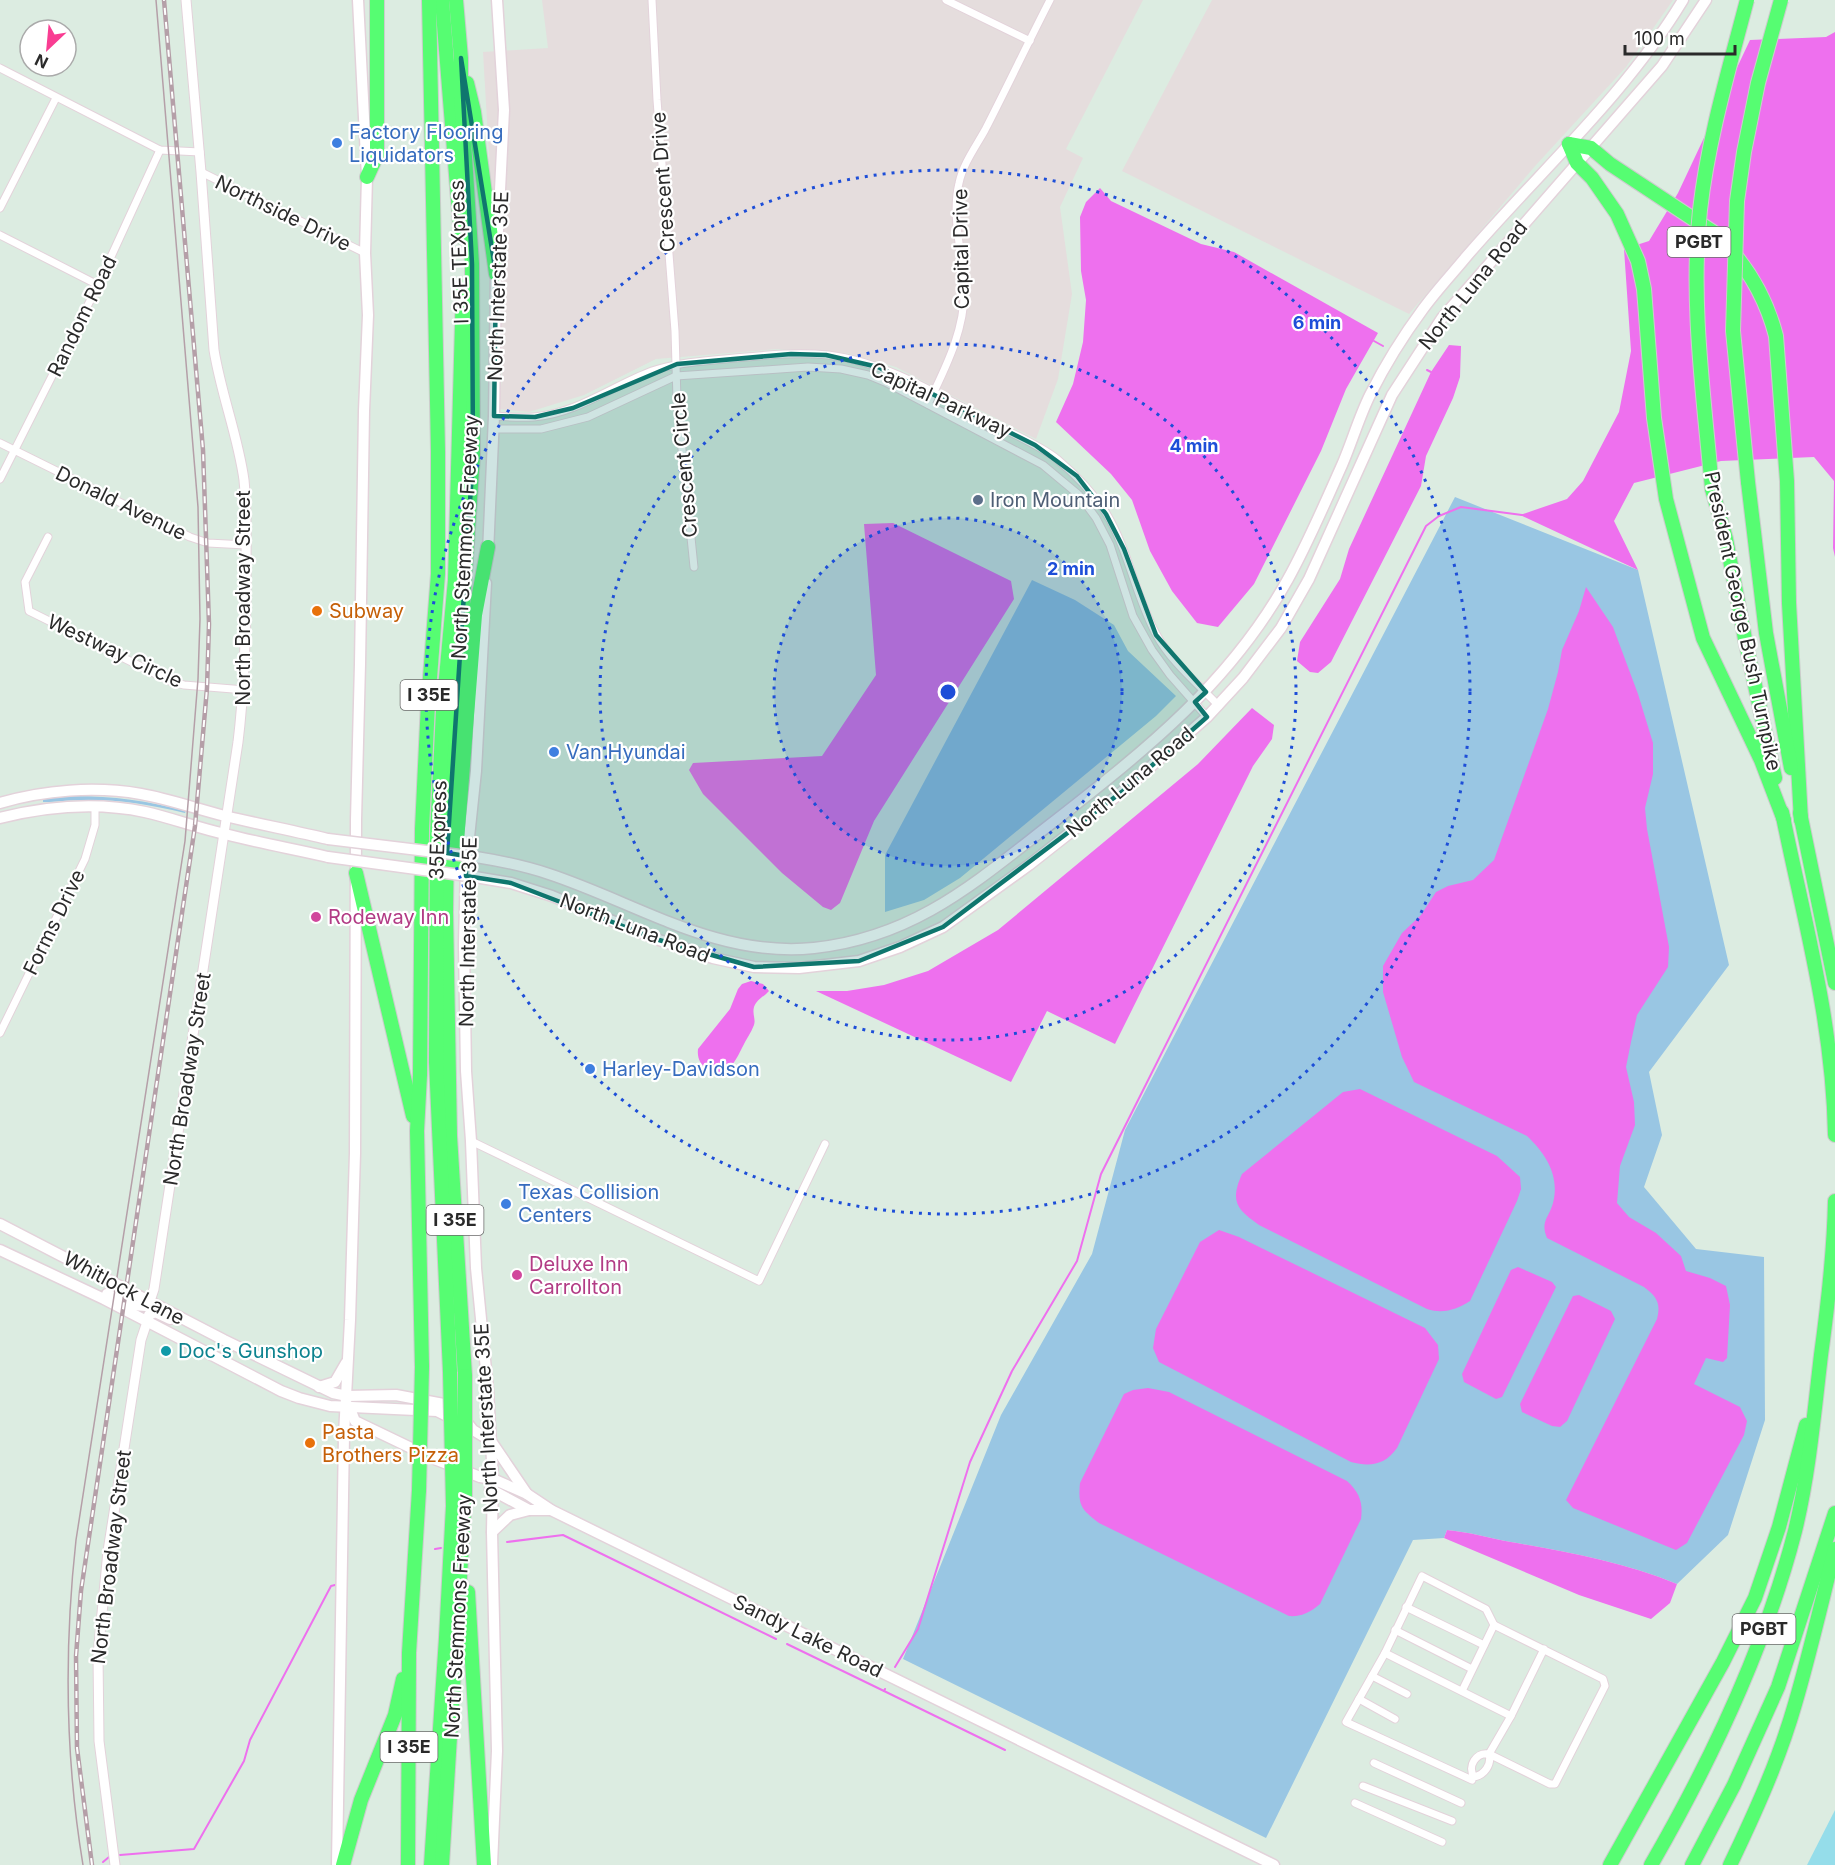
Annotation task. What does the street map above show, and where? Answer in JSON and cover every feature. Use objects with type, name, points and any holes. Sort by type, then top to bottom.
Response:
[{"type":"highway","points":[[367,177],[377,154],[377,0]]},
{"type":"highway","name":"North Stemmons Freeway","points":[[408,1865],[409,1653],[419,1490],[422,1366],[417,1131],[420,1075],[422,830],[428,703],[438,574],[438,439],[429,0]]},
{"type":"highway","name":"I 35E TEXpress","points":[[442,0],[464,271],[462,361]]},
{"type":"highway","name":"North Stemmons Freeway","points":[[444,1865],[459,1510],[465,1496],[465,1376],[450,1136],[447,837],[473,456],[472,264],[456,0]]},
{"type":"highway","name":"President George Bush Turnpike","points":[[1747,0],[1710,146],[1700,211],[1697,294],[1701,368],[1712,489],[1726,538],[1745,639],[1823,1004],[1830,1056],[1835,1135]]},
{"type":"highway","name":"President George Bush Turnpike","points":[[1781,0],[1758,83],[1743,152],[1737,201],[1733,331],[1766,633],[1835,983]]},
{"type":"highway","points":[[461,58],[474,112],[496,274]]},
{"type":"highway","points":[[1569,144],[1591,148],[1662,200],[1713,232],[1728,246],[1752,277],[1770,314],[1776,336],[1787,482],[1789,603],[1802,820]]},
{"type":"highway","points":[[1569,144],[1577,163],[1607,198],[1638,261],[1644,289],[1654,418],[1666,499],[1703,638],[1761,760],[1784,820]]},
{"type":"highway","name":"35Express","points":[[459,1510],[450,1372],[436,1062],[437,835],[443,711],[455,580],[462,361]]},
{"type":"highway","points":[[446,912],[454,883],[475,615],[488,547]]},
{"type":"highway","points":[[356,873],[417,1131]]},
{"type":"highway","name":"PGBT","points":[[1651,1865],[1699,1776],[1738,1692],[1764,1629],[1795,1531],[1809,1450],[1832,1267],[1835,1201]]},
{"type":"highway","points":[[1610,1865],[1723,1662],[1755,1598],[1779,1527],[1819,1373]]},
{"type":"highway","points":[[431,1865],[459,1510]]},
{"type":"highway","points":[[459,1510],[470,1544],[468,1586],[484,1865]]},
{"type":"highway","name":"PGBT","points":[[1692,1865],[1734,1785],[1778,1687],[1835,1513]]},
{"type":"highway","points":[[1730,1865],[1754,1816],[1795,1704],[1835,1549]]},
{"type":"highway","points":[[343,1865],[361,1800],[395,1715],[409,1653]]},
{"type":"main road","points":[[337,1865],[355,1153],[356,873],[363,411],[368,315],[365,253],[367,177],[358,0]]},
{"type":"main road","name":"North Interstate 35E","points":[[492,1865],[497,1751],[493,1479],[487,1382],[476,1268],[466,1071],[464,944],[466,866],[476,771],[494,416],[496,274],[504,110],[497,0]]},
{"type":"main road","name":"North Luna Road","points":[[0,803],[30,796],[82,791],[141,794],[328,839],[518,864],[552,875],[708,937],[747,946],[814,948],[859,939],[900,927],[944,904],[973,884],[1138,756],[1206,692],[1243,648],[1287,580],[1343,464],[1368,398],[1393,353],[1425,305],[1640,64],[1683,0]]},
{"type":"main road","name":"North Luna Road","points":[[0,818],[33,810],[62,807],[95,807],[146,813],[224,834],[328,857],[511,883],[552,896],[659,940],[754,967],[799,968],[859,961],[900,947],[943,927],[1029,865],[1123,791],[1219,706],[1243,678],[1281,628],[1309,579],[1392,395],[1442,318],[1662,66],[1706,0]]},
{"type":"main road","points":[[1425,305],[1442,318]]},
{"type":"main road","points":[[30,796],[33,810]]},
{"type":"main road","name":"Whitlock Lane","points":[[0,1224],[347,1403]]},
{"type":"main road","name":"Whitlock Lane","points":[[0,1250],[104,1299],[281,1391],[316,1403],[347,1403]]},
{"type":"main road","points":[[104,1299],[108,1293],[138,1307],[146,1306],[150,1301]]},
{"type":"main road","points":[[147,1322],[149,1315],[155,1312],[210,1338],[224,1340]]},
{"type":"main road","points":[[319,1387],[335,1382],[349,1354]]},
{"type":"main road","points":[[347,1403],[437,1411],[491,1441],[527,1494]]},
{"type":"main road","name":"Sandy Lake Road","points":[[347,1403],[355,1421],[432,1458],[480,1478],[493,1479],[527,1494],[551,1510],[1274,1865]]},
{"type":"main road","points":[[480,1478],[493,1491],[529,1510]]},
{"type":"main road","points":[[492,1532],[510,1515],[529,1510],[551,1510]]},
{"type":"street","name":"North Broadway Street","points":[[150,1301],[158,1265],[245,690],[244,480],[218,378],[214,350],[200,152],[186,0]]},
{"type":"street","name":"Crescent Drive","points":[[651,0],[677,364]]},
{"type":"street","points":[[946,0],[1030,41]]},
{"type":"street","name":"Capital Drive","points":[[928,404],[958,336],[962,316],[964,284],[958,246],[958,184],[968,158],[1050,0]]},
{"type":"street","name":"Northside Drive","points":[[0,68],[160,150],[200,152]]},
{"type":"street","points":[[0,208],[56,98]]},
{"type":"street","name":"Random Road","points":[[0,479],[98,285],[160,150]]},
{"type":"street","name":"Northside Drive","points":[[201,172],[365,253]]},
{"type":"street","points":[[0,235],[98,285]]},
{"type":"street","name":"Capital Parkway","points":[[494,416],[535,417],[573,408],[651,372],[677,364],[791,354],[826,355],[878,367],[1035,445],[1056,458],[1077,476],[1106,514],[1124,549],[1144,609],[1156,635],[1185,673],[1219,706]]},
{"type":"street","name":"Crescent Circle","points":[[677,364],[677,400],[694,567]]},
{"type":"street","name":"Capital Parkway","points":[[493,429],[541,429],[588,417],[676,376],[808,367],[841,369],[868,375],[1043,465],[1079,495],[1096,518],[1110,545],[1133,616],[1152,650],[1170,675],[1207,717]]},
{"type":"street","name":"Donald Avenue","points":[[0,443],[190,537],[208,543],[246,544]]},
{"type":"street","name":"Westway Circle","points":[[48,537],[25,582],[29,611],[172,682],[245,690]]},
{"type":"street","name":"Forms Drive","points":[[0,1033],[85,859],[95,825],[95,807]]},
{"type":"street","points":[[471,1141],[759,1281],[825,1144]]},
{"type":"street","name":"North Broadway Street","points":[[115,1865],[99,1741],[97,1688],[100,1621],[132,1397],[141,1340],[147,1322]]},
{"type":"street","points":[[1472,1780],[1346,1722],[1385,1653],[1422,1576],[1486,1609],[1494,1625],[1544,1649],[1603,1679],[1605,1682],[1558,1781],[1550,1784],[1489,1755],[1544,1649]]},
{"type":"street","points":[[1406,1606],[1484,1645]]},
{"type":"street","points":[[1462,1691],[1494,1625]]},
{"type":"street","points":[[1395,1630],[1472,1669]]},
{"type":"street","points":[[1385,1653],[1511,1716]]},
{"type":"street","points":[[1372,1676],[1407,1695]]},
{"type":"street","points":[[1359,1699],[1395,1719]]},
{"type":"street","points":[[1374,1763],[1461,1803]]},
{"type":"street","points":[[1363,1786],[1452,1821]]},
{"type":"street","points":[[1355,1803],[1442,1842]]},
{"type":"highlighted area","points":[[461,58],[496,274],[494,416],[535,417],[573,408],[677,364],[791,354],[826,355],[878,367],[1035,445],[1077,476],[1106,514],[1124,549],[1156,635],[1206,692],[1195,702],[1207,717],[1123,791],[943,927],[859,961],[754,967],[659,940],[511,883],[466,876],[466,856],[447,853],[473,456],[472,264]]},
{"type":"shaded area","points":[[542,0],[1143,0],[1066,149],[1083,158],[1060,207],[1072,294],[1058,379],[1036,439],[896,367],[847,353],[778,349],[656,359],[584,395],[529,412],[498,409],[502,378],[483,52],[548,48]]},
{"type":"shaded area","points":[[1212,0],[1673,0],[1626,67],[1536,165],[1409,314],[1122,171]]},
{"type":"shaded area","points":[[1835,32],[1835,557],[1833,548],[1834,481],[1814,457],[1721,461],[1634,483],[1614,521],[1638,570],[1520,515],[1567,499],[1583,481],[1619,412],[1631,351],[1624,249],[1649,241],[1678,193],[1750,40],[1826,37]]},
{"type":"shaded area","points":[[1100,188],[1111,201],[1201,244],[1234,252],[1378,333],[1346,389],[1321,451],[1254,584],[1218,627],[1197,623],[1172,591],[1150,551],[1132,500],[1111,474],[1056,422],[1073,384],[1083,342],[1086,300],[1081,271],[1080,217],[1086,202]]},
{"type":"shaded area","points":[[1449,345],[1461,346],[1460,377],[1453,398],[1426,456],[1421,486],[1331,662],[1318,673],[1310,672],[1297,661],[1300,642],[1340,579],[1349,549],[1431,372]]},
{"type":"shaded area","points":[[1455,497],[1638,570],[1729,965],[1649,1072],[1662,1135],[1644,1187],[1696,1249],[1764,1257],[1765,1420],[1728,1535],[1677,1584],[1595,1558],[1463,1532],[1447,1530],[1444,1538],[1413,1540],[1266,1838],[903,1659],[1001,1415],[1092,1254],[1125,1130]]},
{"type":"shaded area","points":[[893,523],[1011,581],[1014,599],[874,821],[840,903],[831,910],[823,907],[782,873],[703,794],[689,770],[693,763],[822,756],[876,675],[864,524]]},
{"type":"shaded area","points":[[1032,580],[1075,600],[1114,625],[1128,651],[1176,696],[1156,716],[960,878],[924,900],[885,912],[885,855]]},
{"type":"shaded area","points":[[1586,587],[1613,627],[1653,743],[1653,774],[1645,808],[1669,947],[1668,967],[1637,1015],[1631,1042],[1626,1067],[1634,1102],[1635,1125],[1620,1166],[1617,1203],[1629,1217],[1656,1233],[1681,1256],[1686,1271],[1710,1278],[1726,1286],[1730,1305],[1727,1358],[1723,1362],[1706,1358],[1694,1384],[1740,1407],[1747,1421],[1744,1435],[1687,1543],[1676,1550],[1573,1508],[1566,1500],[1657,1319],[1657,1301],[1644,1287],[1547,1238],[1544,1227],[1553,1203],[1555,1184],[1550,1166],[1540,1150],[1527,1136],[1414,1082],[1402,1057],[1383,992],[1383,966],[1402,933],[1421,915],[1436,892],[1448,886],[1473,880],[1494,860],[1548,709],[1562,650],[1579,611]]},
{"type":"shaded area","points":[[1252,708],[1274,725],[1272,739],[1253,766],[1115,1044],[1047,1011],[1011,1082],[816,991],[847,991],[884,985],[928,971],[998,930],[1198,764]]},
{"type":"shaded area","points":[[74,796],[130,800],[186,811],[185,813],[117,801],[43,802],[43,799]]},
{"type":"shaded area","points":[[751,981],[763,984],[769,991],[755,1004],[754,1025],[737,1058],[724,1072],[713,1073],[701,1063],[698,1049],[730,1009],[738,989],[742,984]]},
{"type":"shaded area","points":[[1360,1089],[1497,1156],[1520,1177],[1521,1189],[1517,1201],[1470,1301],[1460,1307],[1444,1311],[1427,1309],[1259,1225],[1237,1204],[1236,1191],[1242,1174],[1343,1092]]},
{"type":"shaded area","points":[[1219,1230],[1239,1237],[1425,1328],[1438,1345],[1439,1359],[1397,1448],[1387,1458],[1371,1464],[1351,1462],[1159,1362],[1153,1348],[1156,1329],[1200,1242]]},
{"type":"shaded area","points":[[1518,1267],[1552,1282],[1556,1287],[1502,1397],[1496,1399],[1464,1382],[1462,1374],[1511,1270]]},
{"type":"shaded area","points":[[1579,1295],[1611,1311],[1615,1319],[1567,1421],[1560,1427],[1552,1426],[1522,1412],[1520,1404],[1573,1296]]},
{"type":"shaded area","points":[[1148,1388],[1169,1392],[1347,1481],[1355,1490],[1361,1503],[1361,1519],[1317,1607],[1302,1615],[1289,1616],[1099,1523],[1088,1514],[1080,1502],[1080,1483],[1124,1394]]},
{"type":"shaded area","points":[[1447,1530],[1595,1558],[1677,1584],[1670,1603],[1651,1619],[1579,1595],[1444,1538]]},
{"type":"shaded area","points":[[1835,1810],[1835,1865],[1807,1865]]},
{"type":"waterway","points":[[1374,341],[1383,346]]},
{"type":"waterway","points":[[1427,370],[1431,372]]},
{"type":"waterway","points":[[895,1667],[918,1629],[970,1462],[1012,1371],[1077,1261],[1101,1174],[1426,526],[1439,516],[1461,507],[1522,515]]},
{"type":"waterway","points":[[507,1542],[563,1535],[776,1639]]},
{"type":"waterway","points":[[435,1549],[441,1548]]},
{"type":"waterway","points":[[120,1855],[194,1849],[244,1761],[250,1740],[331,1586],[335,1585]]},
{"type":"waterway","points":[[787,1644],[884,1691]]},
{"type":"waterway","points":[[885,1689],[884,1691],[1005,1750]]},
{"type":"waterway","points":[[103,1862],[109,1857]]},
{"type":"tram line","points":[[83,1865],[73,1784],[68,1703],[72,1581],[76,1540],[185,841],[198,679],[200,619],[198,507],[156,0]]},
{"type":"railway","points":[[92,1865],[77,1748],[76,1656],[81,1591],[195,826],[207,688],[209,624],[203,450],[164,0]]},
{"type":"place","name":"Factory Flooring Liquidators","points":[[337,143]]},
{"type":"place","name":"Iron Mountain","points":[[978,500]]},
{"type":"place","name":"Subway","points":[[317,611]]},
{"type":"place","name":"Van Hyundai","points":[[554,752]]},
{"type":"place","name":"Rodeway Inn","points":[[316,917]]},
{"type":"place","name":"Harley-Davidson","points":[[590,1069]]},
{"type":"place","name":"Texas Collision Centers","points":[[506,1204]]},
{"type":"place","name":"Deluxe Inn Carrollton","points":[[517,1275]]},
{"type":"place","name":"Doc's Gunshop","points":[[166,1351]]},
{"type":"place","name":"Pasta Brothers Pizza","points":[[310,1443]]}]
